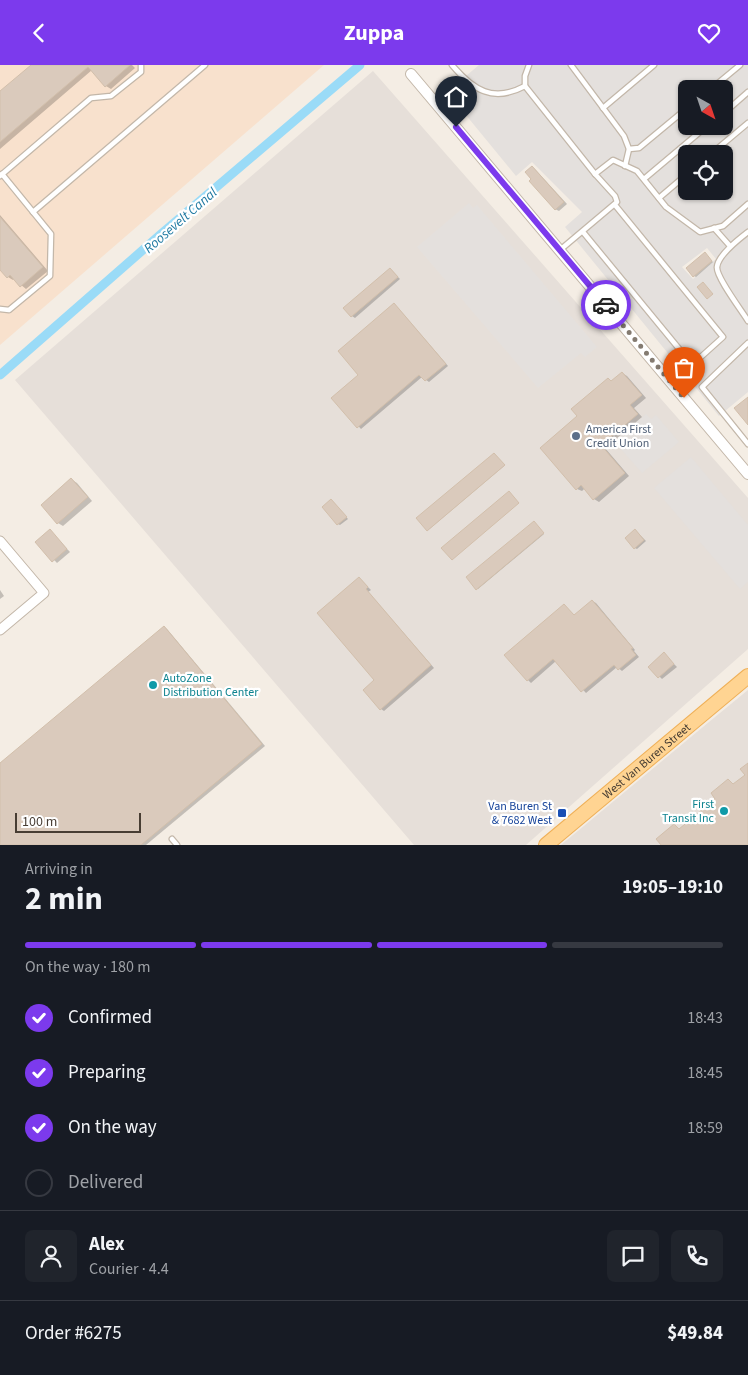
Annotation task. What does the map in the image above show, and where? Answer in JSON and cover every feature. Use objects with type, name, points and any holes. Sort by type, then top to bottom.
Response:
[{"type":"main road","name":"West Van Buren Street","points":[[546,845],[748,675]]},
{"type":"street","points":[[410,69],[559,251],[748,474]]},
{"type":"street","points":[[0,541],[44,593],[0,630]]},
{"type":"lane","points":[[0,309],[9,310],[50,276],[50,233],[1,175],[91,99],[111,96],[141,72],[142,65]]},
{"type":"lane","points":[[33,212],[205,65]]},
{"type":"lane","points":[[452,65],[476,89],[496,95],[514,92],[525,86]]},
{"type":"lane","points":[[529,65],[525,76],[525,86],[595,174],[615,196],[617,202],[559,251]]},
{"type":"lane","points":[[571,65],[624,136],[630,149],[626,166]]},
{"type":"lane","points":[[604,108],[654,65]]},
{"type":"lane","points":[[722,80],[740,65]]},
{"type":"lane","points":[[733,105],[748,92]]},
{"type":"lane","points":[[630,149],[638,148],[678,116]]},
{"type":"lane","points":[[722,145],[748,123]]},
{"type":"lane","points":[[644,179],[696,135]]},
{"type":"lane","points":[[595,174],[613,160],[637,171],[666,207],[700,232],[723,225],[748,204]]},
{"type":"lane","points":[[659,198],[678,182]]},
{"type":"lane","points":[[615,205],[724,337],[672,383]]},
{"type":"lane","points":[[714,228],[730,246]]},
{"type":"lane","points":[[583,232],[685,356],[695,363]]},
{"type":"lane","points":[[748,232],[730,246],[717,268],[722,280],[748,321]]},
{"type":"lane","points":[[748,343],[702,387],[748,444]]},
{"type":"lane","points":[[172,839],[178,845]]},
{"type":"shaded area","points":[[0,65],[324,65],[0,345]]},
{"type":"shaded area","points":[[479,65],[748,65],[748,392],[719,416],[565,227],[582,212],[532,162],[516,176],[447,92]],"holes":[[[707,248],[716,259],[693,279],[682,267]]]},
{"type":"shaded area","points":[[373,71],[748,498],[748,649],[526,845],[414,845],[15,380]]},
{"type":"shaded area","points":[[469,203],[473,208],[477,205],[597,347],[585,357],[581,353],[538,388],[417,247]]},
{"type":"shaded area","points":[[646,414],[651,419],[656,415],[679,442],[642,473],[619,447],[625,442],[620,436]]},
{"type":"shaded area","points":[[691,457],[748,525],[748,582],[740,589],[654,488]]},
{"type":"shaded area","points":[[748,690],[748,845],[561,845],[709,722]]},
{"type":"building","points":[[31,65],[130,65],[105,87],[88,67],[0,142],[0,91]]},
{"type":"building","points":[[532,166],[564,202],[555,210],[529,181],[531,179],[525,172]]},
{"type":"building","points":[[0,217],[43,267],[20,287],[10,275],[7,278],[0,270]]},
{"type":"building","points":[[705,252],[712,261],[693,277],[686,268]]},
{"type":"building","points":[[390,268],[398,277],[351,317],[343,308]]},
{"type":"building","points":[[703,282],[713,294],[707,299],[697,287]]},
{"type":"building","points":[[394,303],[446,364],[425,381],[419,375],[357,428],[331,398],[358,375],[338,351]]},
{"type":"building","name":"America First Credit Union","points":[[622,372],[642,395],[630,405],[638,414],[601,445],[625,473],[593,500],[581,485],[576,490],[540,448],[577,416],[571,409],[608,378],[611,381]]},
{"type":"building","points":[[748,397],[748,425],[734,408]]},
{"type":"building","points":[[494,453],[505,465],[427,531],[416,518]]},
{"type":"building","points":[[71,478],[88,497],[57,524],[41,505]]},
{"type":"building","points":[[509,491],[519,503],[452,560],[441,548]]},
{"type":"building","points":[[331,499],[347,517],[337,525],[322,507]]},
{"type":"building","points":[[534,521],[544,533],[476,590],[466,577]]},
{"type":"building","points":[[50,529],[67,549],[52,562],[35,542]]},
{"type":"building","points":[[635,529],[644,540],[634,549],[625,538]]},
{"type":"building","points":[[359,577],[368,587],[366,589],[431,665],[380,710],[363,690],[374,680],[317,613]]},
{"type":"building","points":[[592,600],[633,648],[631,649],[636,655],[618,670],[614,665],[581,692],[553,659],[527,681],[504,655],[564,604],[574,615]]},
{"type":"building","name":"AutoZone Distribution Center","points":[[164,626],[262,744],[141,845],[0,845],[0,763]]},
{"type":"building","points":[[664,652],[674,664],[658,678],[648,667]]},
{"type":"building","name":"First Transit Inc","points":[[748,763],[748,845],[661,845],[656,839],[674,824],[679,829],[715,799],[711,793],[728,779],[733,784],[745,775],[740,769]]},
{"type":"waterway","name":"Roosevelt Canal","points":[[0,375],[160,235],[360,65]]},
{"type":"way so far","points":[[606,305],[684,398]]},
{"type":"place","name":"America First Credit Union","points":[[576,436]]},
{"type":"place","name":"AutoZone Distribution Center","points":[[153,685]]},
{"type":"place","name":"First Transit Inc","points":[[724,811]]},
{"type":"place","name":"Van Buren St & 7682 West","points":[[562,813]]},
{"type":"route","points":[[456,127],[606,305]]}]
